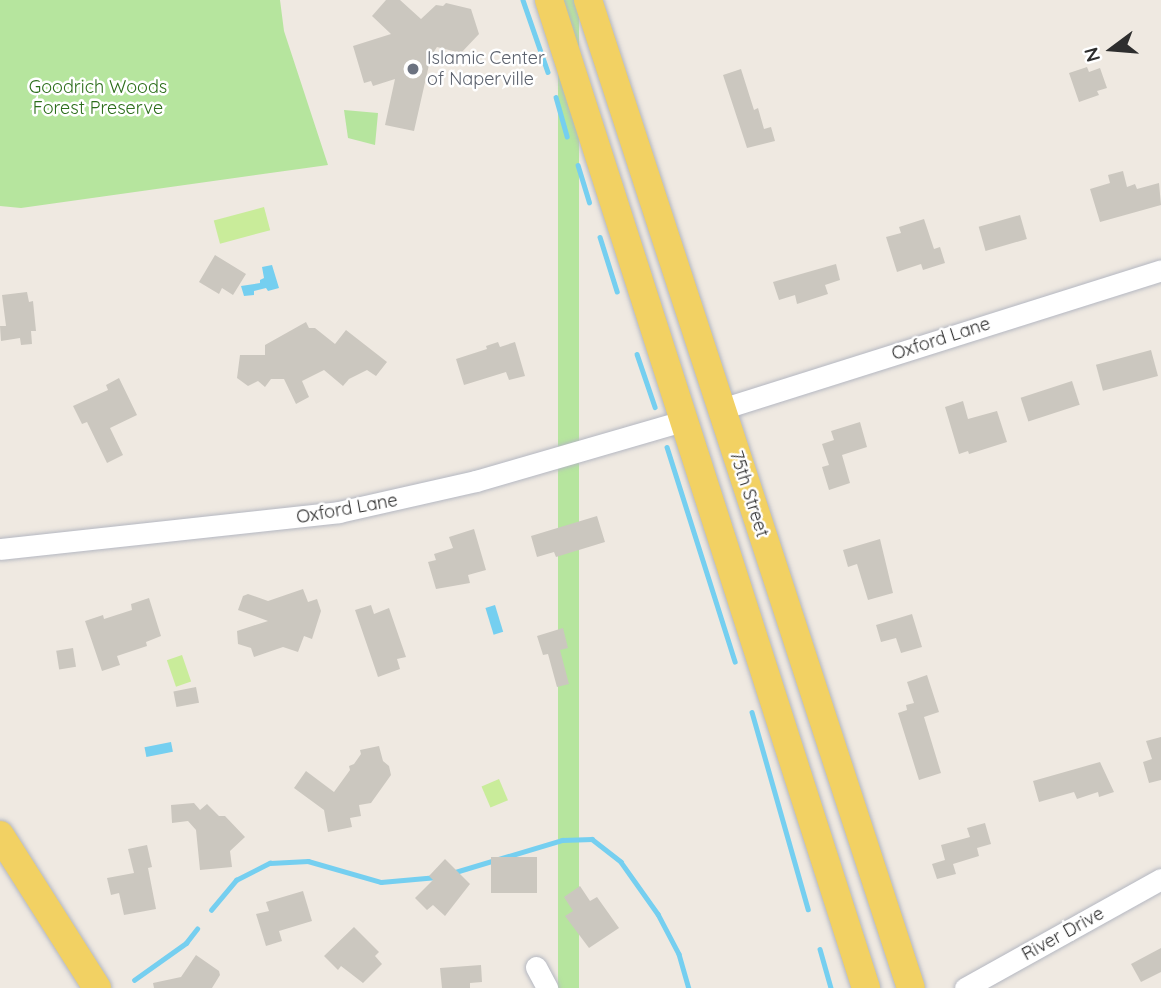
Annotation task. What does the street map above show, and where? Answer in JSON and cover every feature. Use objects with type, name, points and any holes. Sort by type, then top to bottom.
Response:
[{"type":"main road","points":[[549,0],[866,988]]},
{"type":"main road","name":"75th Street","points":[[588,0],[911,988]]},
{"type":"main road","points":[[0,835],[97,988]]},
{"type":"street","name":"Oxford Lane","points":[[721,409],[1161,270]]},
{"type":"street","name":"Oxford Lane","points":[[0,548],[265,522],[339,512],[476,481],[685,419]]},
{"type":"street","name":"River Drive","points":[[965,988],[1161,879]]},
{"type":"street","points":[[536,967],[547,988]]},
{"type":"green space","name":"Goodrich Woods Forest Preserve","points":[[0,0],[280,0],[284,31],[328,165],[21,208],[0,206]]},
{"type":"green space","points":[[558,0],[579,0],[579,988],[558,988]]},
{"type":"green space","points":[[344,110],[378,113],[375,145],[348,138]]},
{"type":"green space","points":[[264,207],[270,230],[220,244],[214,220]]},
{"type":"green space","points":[[182,655],[191,681],[176,687],[167,660]]},
{"type":"green space","points":[[499,779],[508,800],[490,808],[482,786]]},
{"type":"water","points":[[272,265],[279,288],[268,291],[266,288],[254,291],[254,295],[244,296],[241,286],[260,283],[264,278],[262,267]]},
{"type":"water","points":[[495,605],[503,632],[494,635],[485,608]]},
{"type":"water","points":[[171,742],[173,752],[146,757],[144,747]]},
{"type":"building","name":"Islamic Center of Naperville","points":[[386,0],[400,0],[421,19],[436,5],[443,6],[446,3],[471,9],[479,34],[461,53],[437,47],[431,56],[414,131],[385,125],[395,79],[373,86],[371,81],[364,83],[353,46],[391,34],[372,16]]},
{"type":"building","points":[[1087,67],[1089,72],[1100,68],[1107,88],[1097,91],[1099,95],[1079,102],[1069,73]]},
{"type":"building","points":[[741,69],[754,110],[758,108],[764,129],[771,127],[775,141],[747,148],[723,75]]},
{"type":"building","points":[[1123,171],[1127,187],[1135,184],[1137,189],[1159,183],[1161,205],[1100,222],[1090,189],[1110,183],[1108,175]]},
{"type":"building","points":[[1020,215],[1027,239],[986,251],[979,227]]},
{"type":"building","points":[[924,219],[934,249],[940,247],[945,263],[923,270],[921,264],[897,272],[886,237],[901,233],[899,227]]},
{"type":"building","points":[[215,255],[246,274],[233,295],[222,288],[219,294],[199,282]]},
{"type":"building","points":[[836,264],[840,280],[825,285],[828,294],[797,304],[795,295],[779,300],[773,282]]},
{"type":"building","points":[[27,292],[29,302],[33,301],[36,331],[31,331],[32,344],[21,345],[20,338],[1,341],[0,326],[6,326],[2,295]]},
{"type":"building","points":[[306,322],[309,328],[315,328],[335,344],[346,330],[387,362],[376,376],[367,370],[349,379],[343,386],[324,370],[302,381],[309,397],[296,404],[284,379],[271,379],[265,387],[258,381],[248,386],[237,378],[240,355],[265,355],[265,345]]},
{"type":"building","points":[[498,342],[500,347],[515,342],[525,376],[509,380],[506,372],[464,385],[456,359],[487,349],[486,346]]},
{"type":"building","points":[[1151,350],[1158,376],[1103,391],[1096,365]]},
{"type":"building","points":[[119,378],[137,415],[110,428],[123,455],[107,463],[87,422],[82,424],[73,406],[108,390],[106,385]]},
{"type":"building","points":[[1072,381],[1080,405],[1028,421],[1021,398]]},
{"type":"building","points":[[963,401],[968,419],[997,411],[1007,442],[969,454],[968,451],[959,454],[945,407]]},
{"type":"building","points":[[860,422],[867,447],[842,455],[850,483],[829,490],[822,467],[829,465],[822,444],[834,440],[831,431]]},
{"type":"building","points":[[597,516],[605,542],[556,557],[554,552],[537,557],[531,536]]},
{"type":"building","points":[[474,529],[486,570],[468,575],[470,583],[436,589],[428,562],[436,560],[434,554],[453,548],[449,537]]},
{"type":"building","points":[[880,539],[893,593],[868,600],[857,564],[848,567],[843,550]]},
{"type":"building","points":[[303,589],[308,602],[317,599],[321,611],[312,639],[304,636],[298,652],[283,647],[254,657],[251,648],[238,644],[237,631],[268,621],[238,610],[243,596],[248,594],[268,601]]},
{"type":"building","points":[[149,598],[161,636],[146,642],[147,646],[117,656],[120,665],[102,671],[85,621],[103,615],[104,619],[132,610],[131,604]]},
{"type":"building","points":[[371,605],[374,614],[389,608],[406,657],[397,659],[400,669],[378,677],[355,610]]},
{"type":"building","points":[[912,614],[922,647],[901,653],[896,638],[881,642],[876,625]]},
{"type":"building","points":[[563,628],[568,648],[560,650],[569,684],[557,687],[548,654],[543,655],[537,636]]},
{"type":"building","points":[[73,648],[76,667],[59,669],[56,651]]},
{"type":"building","points":[[927,675],[939,712],[924,717],[941,773],[919,780],[898,713],[907,710],[906,705],[914,703],[907,682]]},
{"type":"building","points":[[196,687],[199,703],[176,707],[173,691]]},
{"type":"building","points":[[1161,737],[1161,780],[1149,783],[1143,762],[1152,759],[1146,741]]},
{"type":"building","points":[[379,746],[391,775],[371,803],[359,805],[361,816],[350,818],[352,827],[328,832],[324,810],[294,788],[306,771],[334,792],[350,770],[349,766],[354,764],[361,754],[360,750]]},
{"type":"building","points":[[1100,762],[1114,792],[1099,797],[1098,792],[1077,799],[1074,792],[1039,802],[1033,781]]},
{"type":"building","points":[[194,803],[200,810],[207,804],[219,816],[225,816],[245,837],[230,851],[232,867],[200,870],[196,830],[188,821],[172,823],[171,805]]},
{"type":"building","points":[[985,823],[991,844],[977,848],[979,856],[953,864],[956,874],[937,879],[932,864],[945,860],[941,845],[970,837],[967,828]]},
{"type":"building","points":[[147,845],[152,867],[148,868],[156,909],[124,915],[119,893],[111,895],[107,878],[134,873],[128,849]]},
{"type":"building","points":[[491,857],[537,857],[537,893],[491,893]]},
{"type":"building","points":[[445,859],[470,884],[445,916],[433,905],[427,910],[415,898],[433,880],[429,876]]},
{"type":"building","points":[[580,886],[590,901],[597,897],[619,928],[589,948],[565,916],[573,911],[564,897]]},
{"type":"building","points":[[303,891],[312,921],[279,931],[282,941],[266,946],[256,914],[269,911],[266,902]]},
{"type":"building","points":[[354,927],[379,952],[375,956],[382,964],[363,983],[341,966],[338,970],[324,956]]},
{"type":"building","points":[[1161,948],[1161,972],[1141,982],[1131,964]]},
{"type":"building","points":[[196,955],[219,971],[220,975],[212,988],[154,988],[153,983],[181,977]]},
{"type":"building","points":[[481,965],[482,982],[470,983],[470,988],[442,988],[440,968]]},
{"type":"waterway","points":[[523,0],[548,72]]},
{"type":"waterway","points":[[556,97],[567,136]]},
{"type":"waterway","points":[[578,165],[589,202]]},
{"type":"waterway","points":[[600,237],[617,291]]},
{"type":"waterway","points":[[637,354],[655,407]]},
{"type":"waterway","points":[[667,447],[735,662]]},
{"type":"waterway","points":[[752,712],[808,909]]},
{"type":"waterway","points":[[452,873],[562,840],[592,839],[621,862],[658,914],[679,954],[689,988]]},
{"type":"waterway","points":[[211,910],[236,880],[270,863],[308,861],[381,882],[437,877]]},
{"type":"waterway","points":[[134,980],[186,943],[197,929]]},
{"type":"waterway","points":[[820,949],[831,988]]},
{"type":"place","name":"Islamic Center of Naperville","points":[[413,69]]}]
